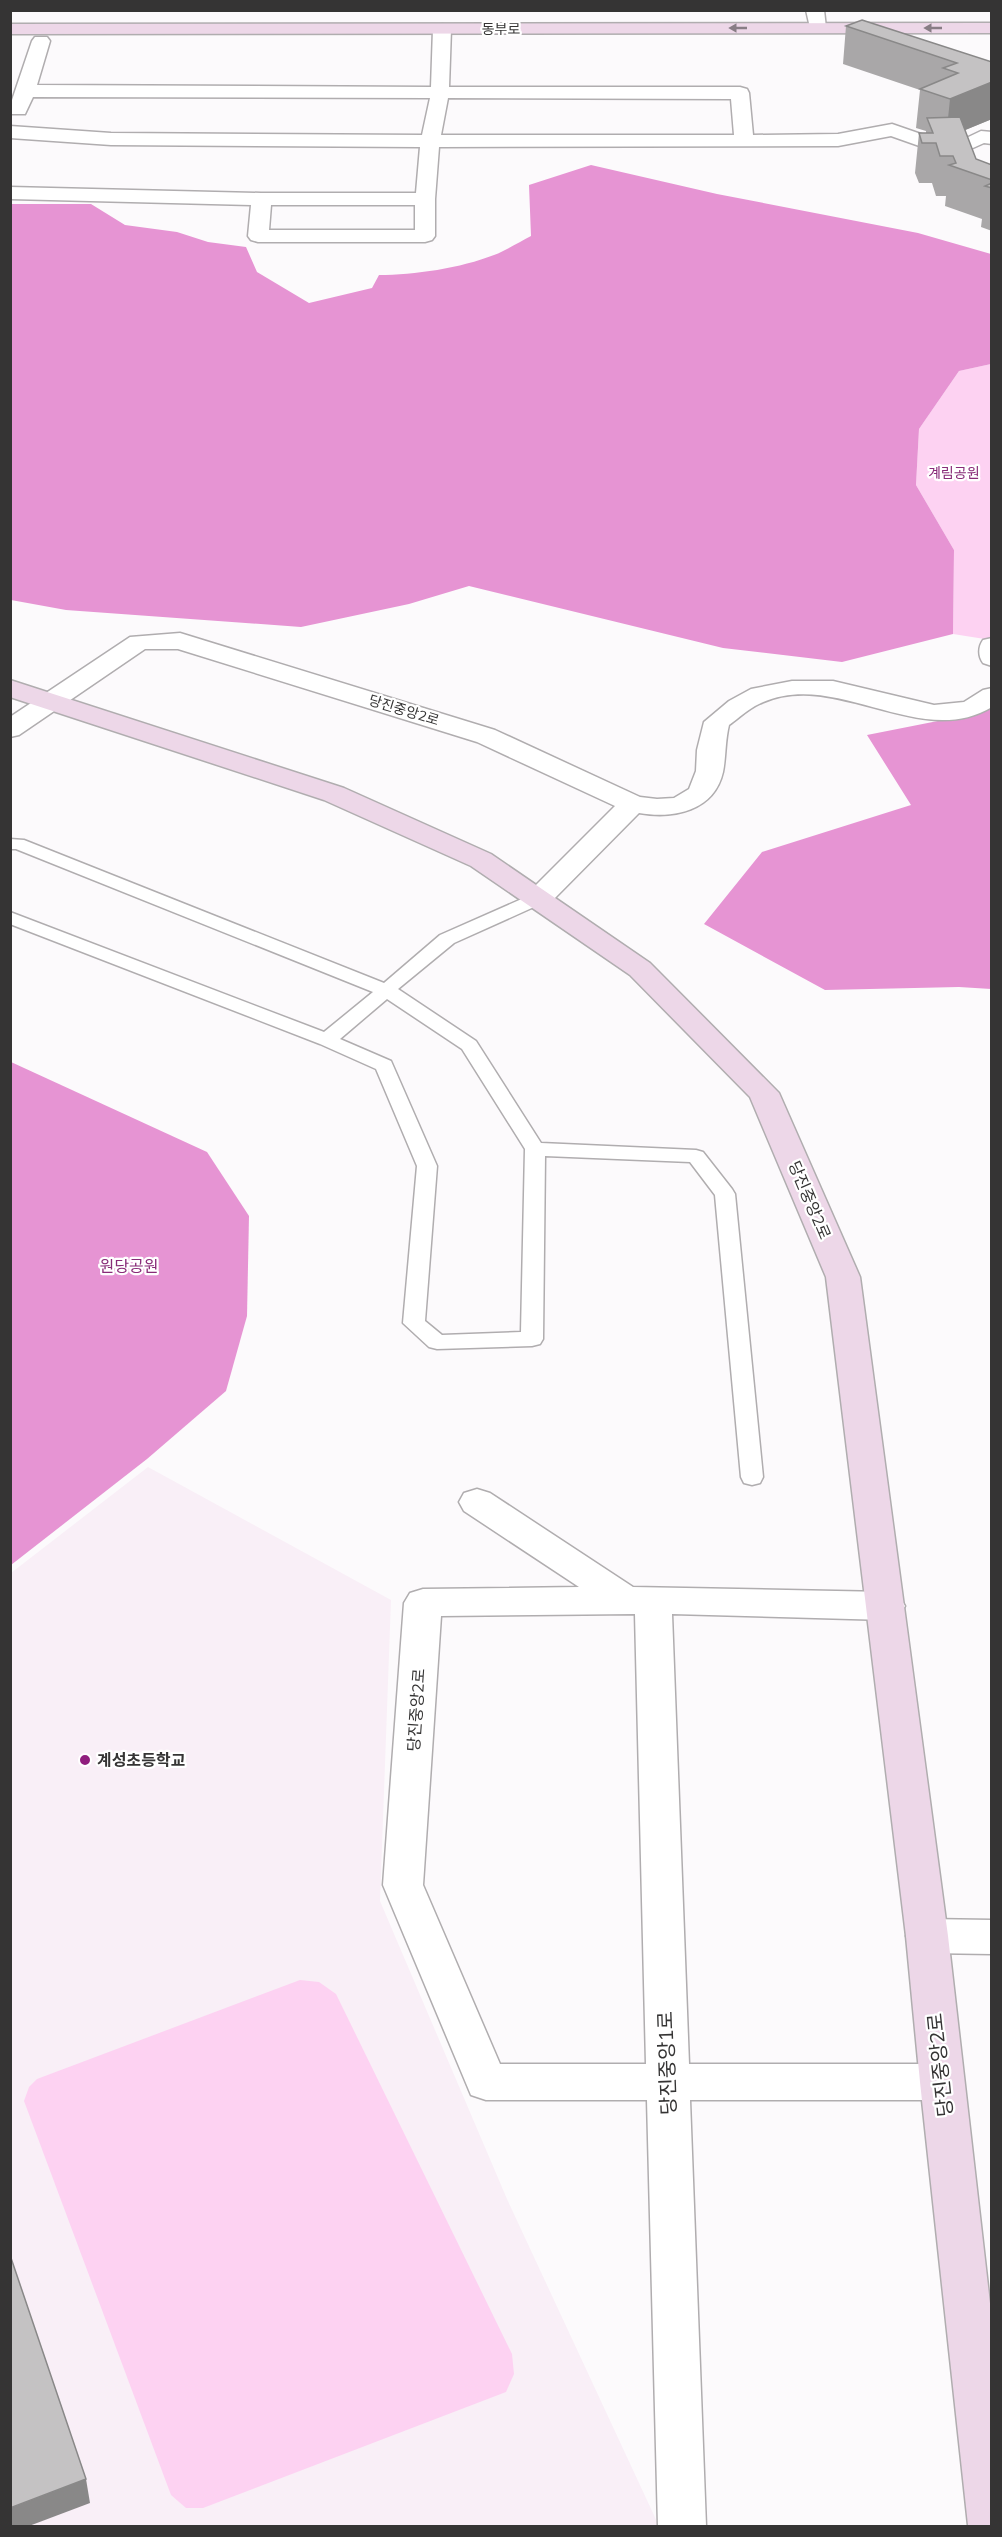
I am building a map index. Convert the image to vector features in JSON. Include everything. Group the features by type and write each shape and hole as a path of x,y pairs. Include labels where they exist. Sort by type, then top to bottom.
{"street":[{"name":"동부로","path":"10,29 442,35 816,19 992,28"},
{"path":"261,199 258,236 425,236 425,199 430,141 440,93 442,35"},
{"path":"10,41 442,35 992,42"},
{"path":"10,125 26,91 41,41"},
{"path":"26,91 740,93 744,141"},
{"path":"10,132 111,139 744,141 838,140 892,130 942,148 964,146 981,138 992,138"},
{"path":"10,194 261,199 425,199"},
{"name":"당진중앙2로","path":"52,702 139,642 180,641 486,735 633,804"},
{"path":"992,645 992,658"},
{"name":"당진중앙2로","path":"10,688 334,794 481,860 540,898 640,969 764,1093 843,1277 927,1936 941,2082 992,2525"},
{"path":"540,898 633,804 652,808 689,803 704,789 710,771 709,755 717,722 751,698 772,692 834,689 894,706 946,714 976,707 992,696"},
{"path":"10,729 52,702"},
{"path":"477,1502 640,1600"},
{"name":"당진중앙2로","path":"667,2081 486,2082 404,1885 423,1602 640,1600 886,1606"},
{"name":"당진중앙1로","path":"640,1600 667,2081 682,2526"},
{"path":"927,1936 992,1937"},
{"path":"667,2081 941,2082"}],"lane":[{"path":"10,844 18,844 388,991 469,1045 535,1149 532,1340 437,1342 414,1323 427,1166 384,1065 327,1040 10,916"},
{"path":"327,1040 447,939 540,898"},
{"path":"535,1149 696,1156 725,1194 752,1477"}],"shaded area":[{"path":"148,1467 391,1600 380,1901 507,2199 659,2526 11,2526 11,1573"}],"green space":[{"path":"591,165 717,194 918,233 991,254 991,364 959,371 919,429 916,485 954,550 953,634 842,662 723,648 469,586 409,604 301,627 66,610 11,600 11,204 91,204 125,225 177,232 208,242 246,247 257,272 309,303 372,288 379,275 407,274 452,267 481,260 504,251 531,236 529,185"},
{"name":"계림공원","path":"991,364 991,640 953,634 954,550 916,485 919,429 959,371"},
{"path":"991,705 991,989 959,987 825,990 704,924 762,852 911,805 867,735 958,717"},
{"name":"원당공원","path":"11,1062 207,1152 249,1216 247,1316 226,1391 147,1459 11,1565"},
{"path":"300,1980 319,1982 336,1994 512,2354 514,2374 506,2392 203,2508 186,2508 171,2495 24,2101 29,2087 37,2079"}],"building":[{"path":"862,20 992,62 992,82 950,99 920,89 958,73 943,68 957,63 846,26"},
{"path":"960,117 976,159 992,165 992,180 949,165 956,163 953,156 940,156 936,143 922,143 919,133 933,133 927,118"},
{"path":"10,2255 86,2479 10,2508"}],"place":[{"name":"계성초등학교","path":"85,1760"}]}
